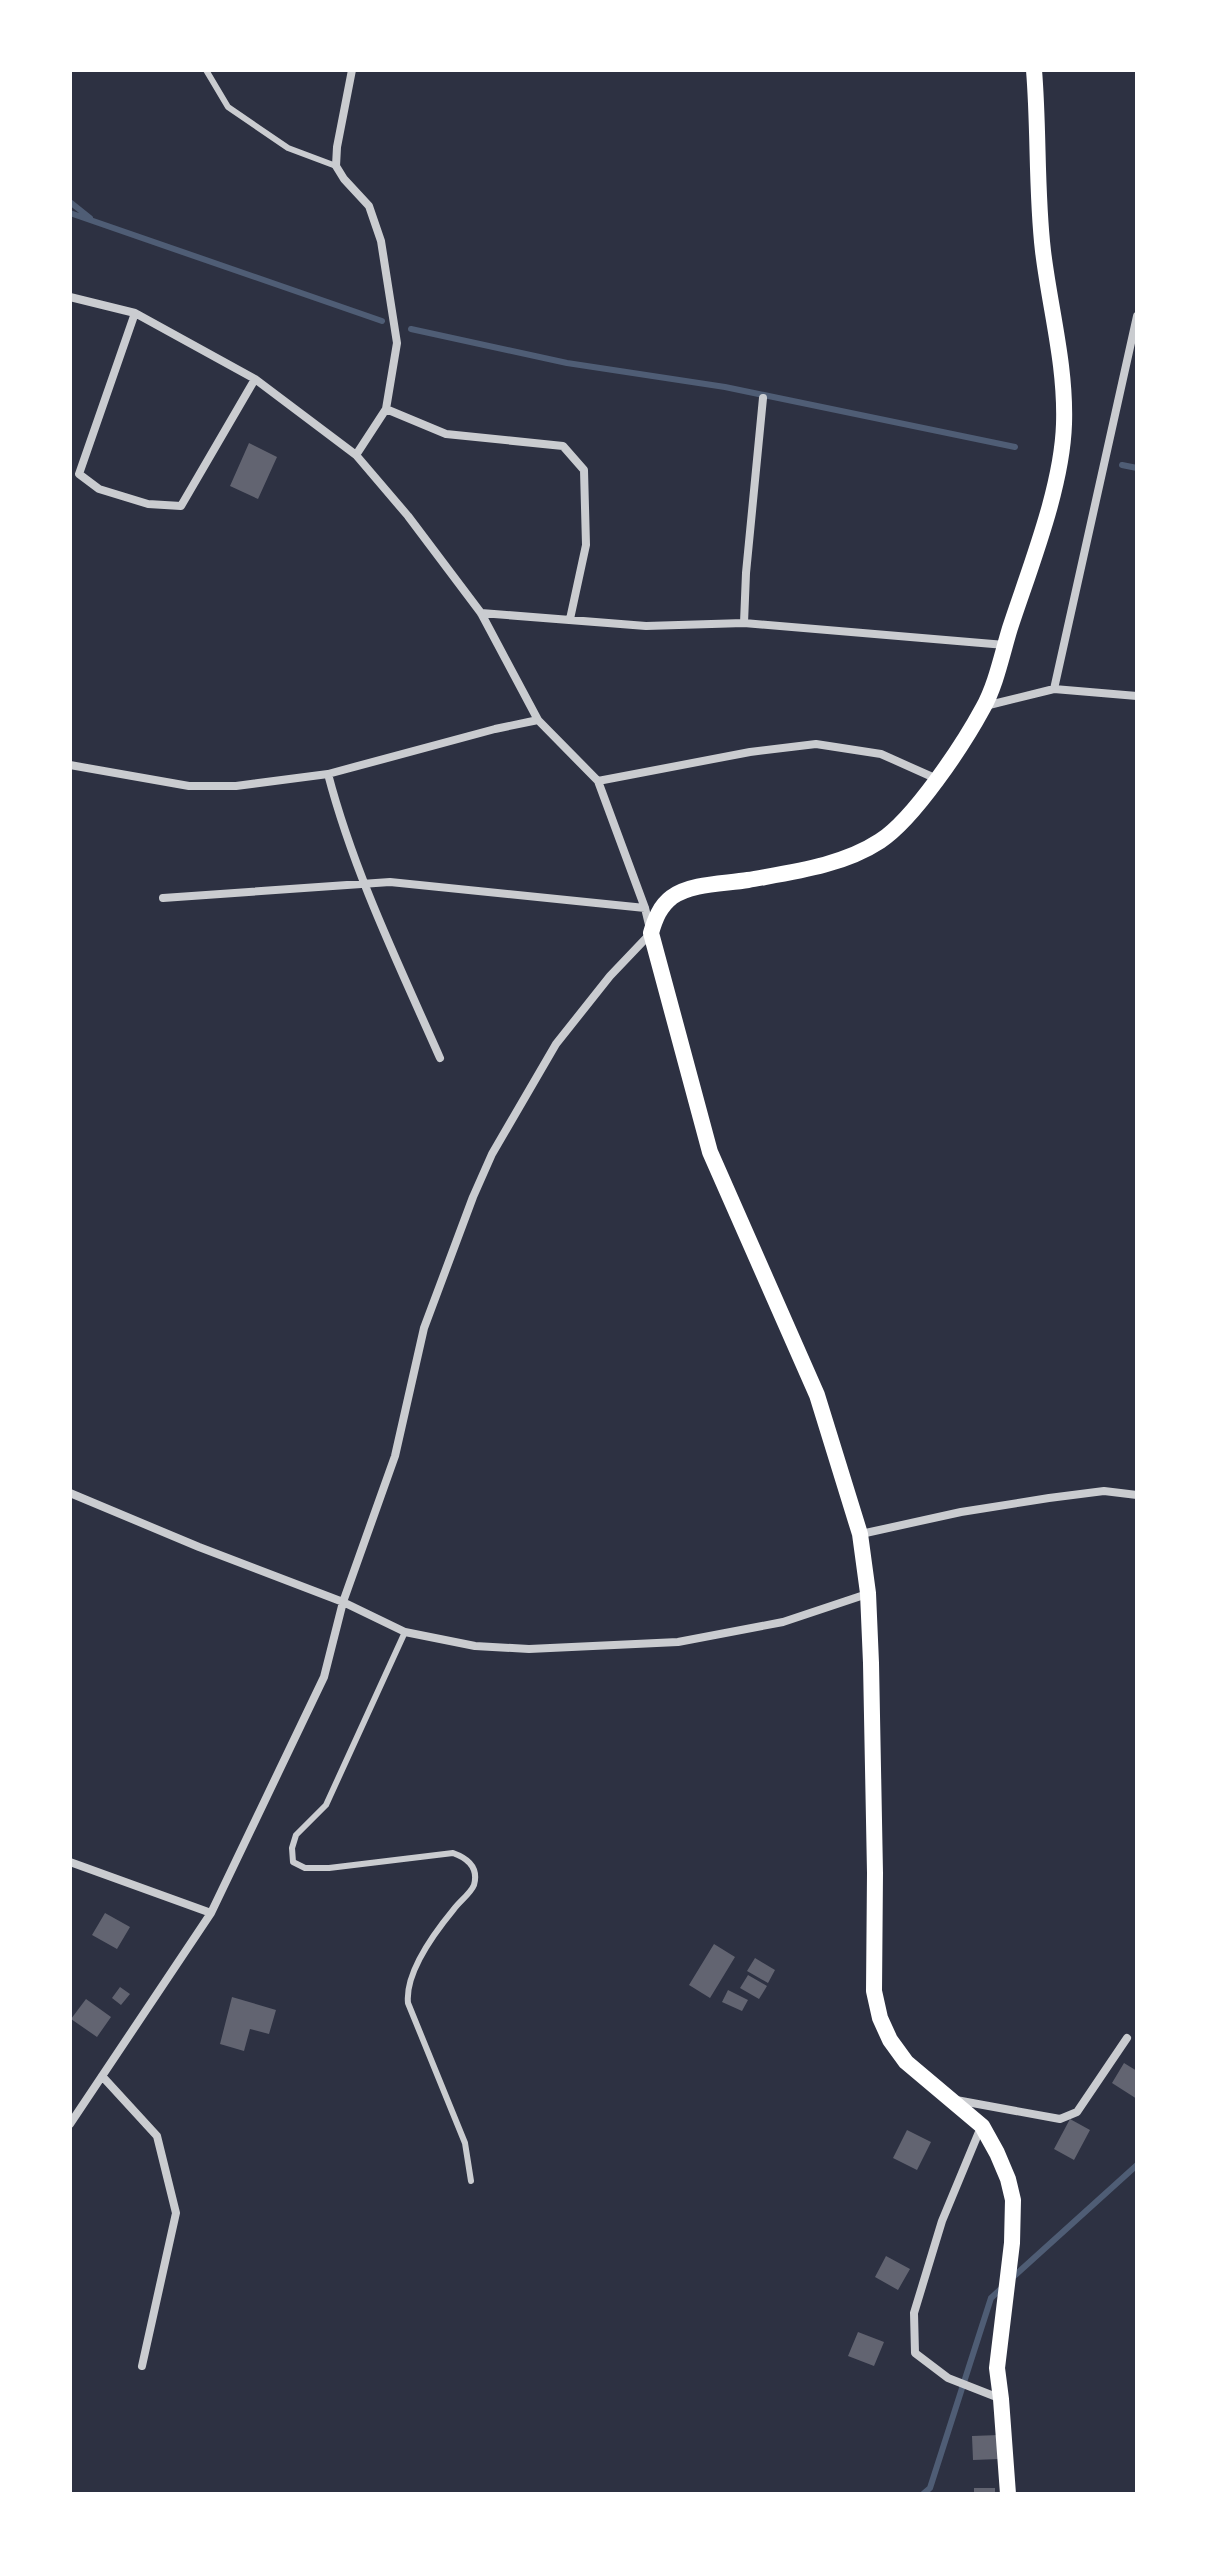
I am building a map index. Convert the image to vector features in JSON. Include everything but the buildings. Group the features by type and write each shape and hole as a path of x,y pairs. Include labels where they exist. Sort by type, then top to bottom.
{"main road":[{"path":"1008,2494 997,2368 1012,2243 1013,2200 1008,2179 982,2126 906,2062 890,2040 880,2018 874,1991 875,1873 868,1593 860,1534 817,1395 710,1152 651,933 662,906 685,890 844,859 884,839 937,779 985,706 1059,467 1064,425 1062,362 1043,252 1034,70"}],"street":[{"path":"352,70 336,166 369,206 381,241 397,343 386,409 356,455"},
{"path":"70,297 135,313 255,379 356,455 408,516 481,613 538,720 598,781 645,908 651,933 610,976 556,1044 492,1154 424,1328 395,1456 343,1602 324,1677 211,1913 70,2124"},
{"path":"135,313 79,474 99,489 148,504 181,506 255,379"},
{"path":"1054,689 1137,316"},
{"path":"744,623 763,398"},
{"path":"386,409 446,434 563,446 584,470 586,545 570,619"},
{"path":"481,613 646,626 744,623 1005,645"},
{"path":"985,706 1054,689 1137,696"},
{"path":"70,765 189,786 236,786 328,774 538,720"},
{"path":"598,781 750,752 816,744 881,754 937,779"},
{"path":"328,774 363,883 440,1058"},
{"path":"163,898 390,882 645,908"},
{"path":"860,1534 961,1512 1049,1498 1104,1491 1137,1495"},
{"path":"70,1493 343,1602 405,1632 475,1646 529,1649 678,1642 783,1622 868,1593"},
{"path":"70,1862 211,1913"},
{"path":"951,2099 1060,2119 1077,2112 1127,2038"},
{"path":"102,2076 157,2136 176,2213 142,2366"},
{"path":"982,2126 942,2221 914,2313 915,2353 948,2378 1001,2399"}],"lane":[{"path":"206,70 228,107 288,148 336,166"},
{"path":"405,1632 326,1805 296,1835 292,1848 293,1862 305,1868 329,1868 453,1853 467,1858 475,1871 473,1886 425,1950 407,1991 408,2003 465,2143 471,2181"}],"waterway":[{"path":"70,202 90,218"},
{"path":"70,213 382,321"},
{"path":"411,329 567,363 725,387 1015,447"},
{"path":"1122,465 1137,468"},
{"path":"1012,2278 1137,2165"},
{"path":"923,2494 930,2488 991,2298 1004,2286"}]}
